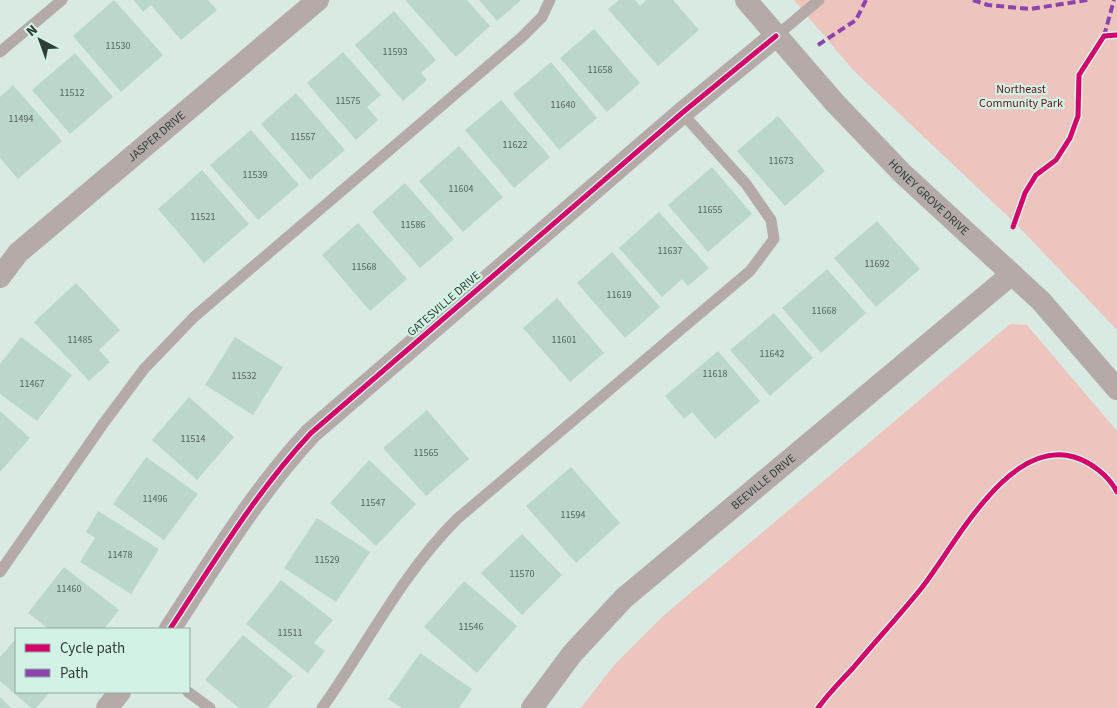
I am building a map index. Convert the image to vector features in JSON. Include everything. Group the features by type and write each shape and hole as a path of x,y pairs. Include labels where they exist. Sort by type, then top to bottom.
{"street":[{"name":"JASPER DRIVE","path":"0,277 18,253 318,0"},
{"name":"HONEY GROVE DRIVE","path":"746,0 834,104 902,173 1041,301 1117,389"},
{"name":"GATESVILLE DRIVE","path":"171,628 255,501 288,458 311,433 682,113 776,36"},
{"name":"BEEVILLE DRIVE","path":"532,708 572,654 624,598 1012,274"},
{"path":"107,708 119,693"}],"lane":[{"path":"0,52 62,0"},
{"path":"0,572 103,424 144,369 194,317 522,37 542,17 550,0"},
{"path":"776,36 818,0"},
{"path":"322,708 398,590 440,536 457,519 750,271 774,239 771,220 746,184 682,113"},
{"path":"189,693 210,708"}],"green space":[{"name":"Northeast Community Park","path":"794,0 1117,0 1117,330 1019,227 853,70"},
{"path":"1010,324 1027,325 1117,431 1117,708 581,708 615,664 663,616"}],"building":[{"path":"114,0 163,55 121,92 73,36"},
{"path":"134,0 208,0 217,10 181,40 151,5 143,12"},
{"path":"407,0 467,0 490,26 456,57"},
{"path":"479,0 521,0 497,21"},
{"path":"619,0 635,0 640,6 646,0 673,0 699,30 658,66 608,9"},
{"path":"394,11 436,60 421,73 427,80 403,101 355,45"},
{"path":"594,29 640,83 607,112 560,58"},
{"path":"343,52 381,95 367,107 378,120 356,140 307,83"},
{"path":"75,53 113,97 70,134 32,90"},
{"path":"551,62 597,118 559,150 513,94"},
{"path":"13,85 62,141 18,179 0,158 0,97"},
{"path":"296,93 345,150 310,180 261,124"},
{"path":"501,100 550,157 514,188 465,130"},
{"path":"778,116 825,171 785,206 737,151"},
{"path":"251,130 299,185 258,220 210,165"},
{"path":"459,146 503,197 463,232 419,181"},
{"path":"712,167 752,214 708,252 668,205"},
{"path":"202,170 249,224 204,263 158,209"},
{"path":"405,183 454,239 420,268 372,212"},
{"path":"659,212 709,268 688,286 682,279 662,297 619,248"},
{"path":"877,221 920,269 876,307 834,258"},
{"path":"358,223 407,279 370,311 322,255"},
{"path":"612,252 660,307 625,338 577,283"},
{"path":"827,269 866,313 821,353 782,308"},
{"path":"76,283 120,330 99,350 110,362 89,381 34,322"},
{"path":"557,298 604,353 570,382 523,328"},
{"path":"774,313 813,358 770,396 730,350"},
{"path":"21,337 72,375 37,421 0,394 0,364"},
{"path":"235,337 283,367 253,415 205,385"},
{"path":"718,351 760,401 715,439 692,412 684,419 665,396"},
{"path":"189,397 234,437 197,480 152,440"},
{"path":"427,410 469,459 426,496 383,448"},
{"path":"0,411 30,438 0,472"},
{"path":"146,457 198,494 164,540 113,504"},
{"path":"369,460 416,504 376,546 330,503"},
{"path":"571,467 620,523 576,563 526,506"},
{"path":"98,511 159,549 131,594 80,562 95,538 86,532"},
{"path":"317,518 370,552 336,602 284,568"},
{"path":"522,534 562,575 522,615 481,573"},
{"path":"64,567 119,610 105,628 48,628 28,613"},
{"path":"281,580 333,620 314,643 325,651 308,673 246,624"},
{"path":"464,581 517,626 477,673 424,627"},
{"path":"243,635 293,676 267,708 239,708 205,680"},
{"path":"15,640 15,693 49,693 36,708 31,708 0,681 0,657"},
{"path":"420,653 472,689 459,708 402,708 388,699"},
{"path":"0,697 11,708 0,708"}],"marked path":[{"path":"818,45 856,20 866,0"},
{"path":"973,0 988,5 1030,9 1088,0"},
{"path":"1104,36 1114,0"}],"cycle path":[{"path":"1013,227 1025,193 1036,175 1056,160 1070,138 1078,116 1079,75 1104,36 1117,35"},
{"path":"171,628 254,503 311,433 682,113 776,36"},
{"path":"818,708 920,590 966,524 985,501 1005,480 1026,464 1050,456 1074,457 1087,462 1099,470 1117,492"}]}
